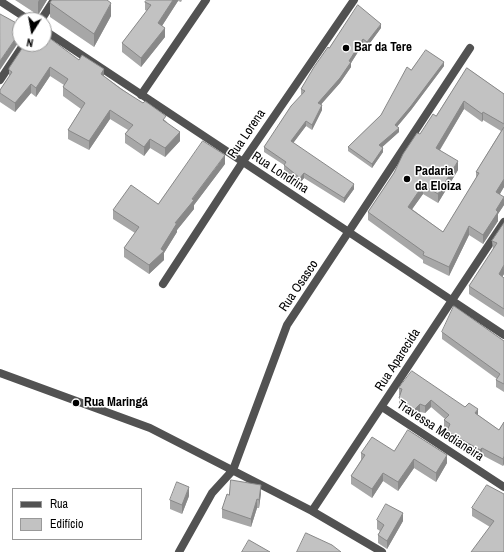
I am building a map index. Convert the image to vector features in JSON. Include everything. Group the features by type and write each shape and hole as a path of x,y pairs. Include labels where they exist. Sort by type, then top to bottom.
{"street":[{"path":"46,12 54,0"},
{"path":"141,95 206,0"},
{"name":"Rua Lorena","path":"163,284 242,163 354,0"},
{"path":"0,1 17,12"},
{"name":"Rua Londrina","path":"52,35 242,163 504,335"},
{"name":"Rua Osasco","path":"179,552 212,493 233,470 287,325 470,48"},
{"path":"0,80 19,52"},
{"name":"Rua Aparecida","path":"312,511 382,408 451,300 504,222"},
{"path":"0,373 150,428 312,511 382,552"},
{"name":"Travessa Medianeira","path":"382,408 504,487"}],"building":[{"path":"52,0 107,0 111,3 94,34 50,3"},
{"path":"147,0 173,0 158,23 165,28 141,58 122,43 151,5 145,2"},
{"path":"358,5 381,24 367,42 363,39 349,61 351,62 340,78 318,103 322,105 312,125 306,121 291,141 354,184 344,198 304,173 300,178 284,165 286,162 264,147 291,106 305,91 301,89 314,67 328,47 329,48"},
{"path":"0,14 12,21 12,44 0,61"},
{"path":"52,40 79,60 82,55 104,69 101,74 121,89 143,103 145,101 166,116 163,120 180,132 165,148 150,139 144,147 125,134 133,125 110,110 89,141 68,130 85,103 63,87 68,79 50,67 36,88 31,84 15,103 0,93 0,90 12,72 9,68 20,52 52,52"},
{"path":"426,50 444,62 395,125 399,128 379,145 383,148 372,164 348,147 381,115 407,67 411,70"},
{"path":"467,68 504,94 504,124 483,112 482,114 464,101 436,148 458,161 438,194 423,185 408,207 443,232 479,173 476,172 504,127 504,179 496,192 504,197 496,210 498,212 483,235 469,226 449,267 423,255 424,252 368,212 394,173 403,154 417,133 420,134 433,114 436,116"},
{"path":"203,141 225,155 192,199 194,200 175,223 177,223 161,249 164,251 149,265 124,248 139,227 113,210 131,185 158,204"},
{"path":"504,223 504,265 499,274 504,278 504,309 469,286 497,243 492,241"},
{"path":"454,306 504,341 504,384 496,380 500,374 442,332"},
{"path":"412,371 465,407 469,403 478,409 475,413 499,430 504,422 503,459 482,448 480,450 447,431 450,424 444,420 449,415 431,400 425,406 420,404 414,410 399,398 402,389 399,388"},
{"path":"408,430 447,455 436,473 414,459 398,482 383,473 372,489 351,476 365,455 361,453 372,437 394,451"},
{"path":"231,480 261,485 259,500 257,499 251,519 222,509 227,494 229,495"},
{"path":"177,482 189,487 182,505 170,500"},
{"path":"487,485 504,494 504,552 471,552 494,521 472,508"},
{"path":"386,504 403,513 387,541 378,535 384,525 377,520"},
{"path":"306,533 332,545 341,552 297,552"},
{"path":"249,540 270,552 242,552"}],"place":[{"name":"Bar da Tere","path":"346,48"},
{"name":"Padaria da Eloiza","path":"407,179"},
{"name":"Rua Maringá","path":"76,403"}]}
